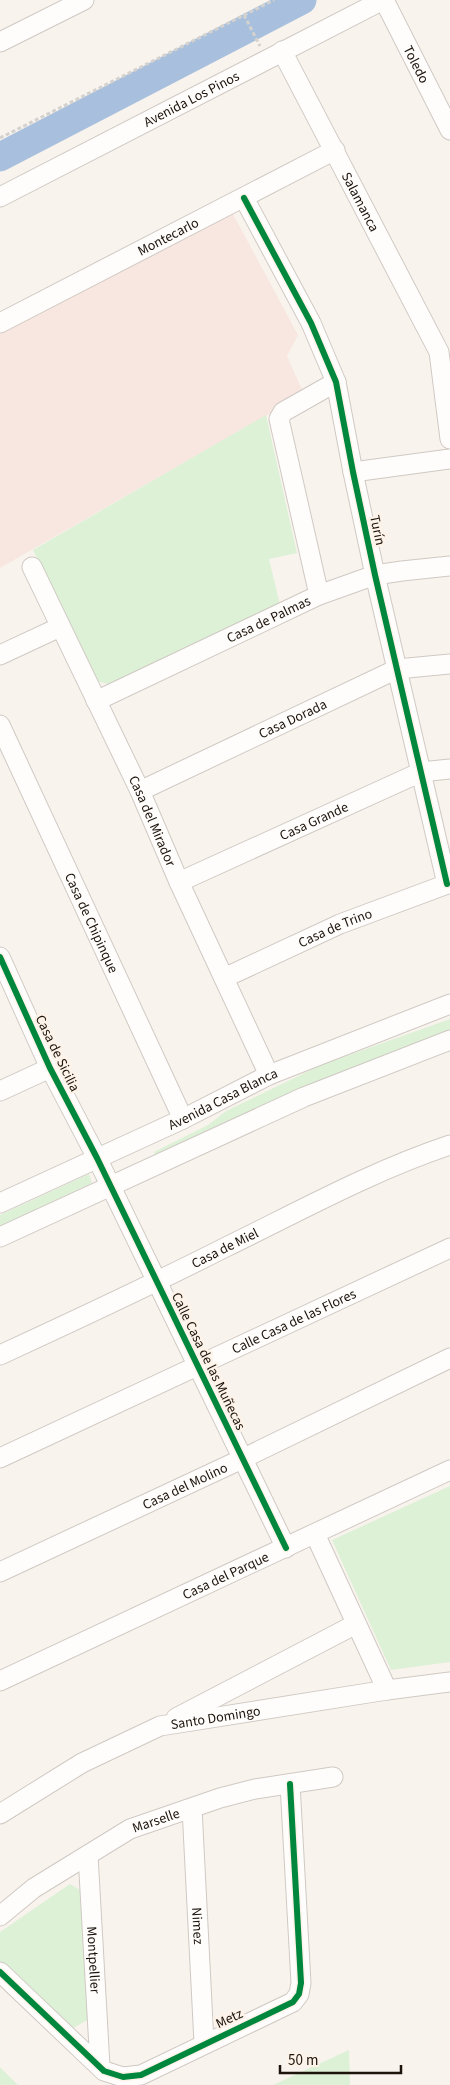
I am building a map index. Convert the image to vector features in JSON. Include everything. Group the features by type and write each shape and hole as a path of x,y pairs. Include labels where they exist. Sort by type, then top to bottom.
{"street":[{"path":"0,42 84,0"},
{"name":"Avenida Los Pinos","path":"0,196 383,0"},
{"name":"Toledo","path":"383,0 443,101 450,130"},
{"name":"Salamanca","path":"275,55 334,150 444,352 450,439"},
{"name":"Montecarlo","path":"0,324 334,150"},
{"name":"Turín","path":"244,198 311,322 336,382 375,575 448,884"},
{"path":"318,595 279,419 283,412 336,382"},
{"path":"353,472 450,460"},
{"name":"Casa de Palmas","path":"96,702 318,595 375,575 450,566"},
{"name":"Casa del Mirador","path":"32,568 140,790 179,882 270,1075"},
{"path":"0,655 60,627"},
{"name":"Casa Dorada","path":"140,790 397,669 450,664"},
{"name":"Casa de Chipinque","path":"0,725 183,1119"},
{"name":"Casa Grande","path":"179,882 421,772 450,770"},
{"name":"Casa de Trino","path":"224,978 340,924 448,884"},
{"name":"Casa de Sicilia","path":"0,957 50,1068 110,1185"},
{"name":"Avenida Casa Blanca","path":"0,1203 183,1119 270,1075 450,1004"},
{"path":"0,1237 304,1097 450,1040"},
{"path":"0,1090 50,1068"},
{"name":"Casa de Miel","path":"0,1355 157,1282 356,1183 422,1154 450,1145"},
{"name":"Calle Casa de las Muñecas","path":"110,1185 286,1548"},
{"name":"Calle Casa de las Flores","path":"0,1458 450,1248"},
{"name":"Casa del Molino","path":"0,1572 242,1459 450,1358"},
{"name":"Casa del Parque","path":"0,1681 450,1470"},
{"path":"314,1534 388,1690"},
{"path":"160,1726 356,1624"},
{"name":"Santo Domingo","path":"0,1814 82,1763 160,1726 450,1682"},
{"name":"Marselle","path":"0,1916 34,1888 130,1829 255,1789 333,1777"},
{"name":"Metz","path":"0,1972 108,2073 131,2077 293,2002 299,1994 301,1983 290,1784"},
{"name":"Nimez","path":"192,1808 204,2043"},
{"name":"Montpellier","path":"88,1854 100,2066"}],"path":[{"path":"0,138 274,0"},
{"path":"244,15 275,55"}],"shaded area":[{"path":"233,214 298,335 287,356 304,394 0,568 0,334"}],"green space":[{"path":"266,415 297,553 269,559 280,605 112,685 96,681 33,550"},
{"path":"450,1019 450,1035 156,1158 154,1152 208,1125 226,1111 321,1065"},
{"path":"89,1174 92,1183 17,1218 0,1228 0,1215"},
{"path":"450,1486 450,1662 391,1670 332,1540"},
{"path":"70,1884 82,1891 89,2019 70,2030 0,1966 0,1932"},
{"path":"349,2050 350,2085 273,2085"},
{"path":"0,2067 18,2085 0,2085"}],"waterway":[{"path":"0,157 302,0"}],"cycle path":[{"path":"244,198 311,323 336,382 375,575 447,884"},
{"path":"0,957 50,1068 97,1158 286,1548"},
{"path":"0,1972 104,2071 123,2077 141,2075 293,2002 299,1994 301,1983 290,1784"}]}
